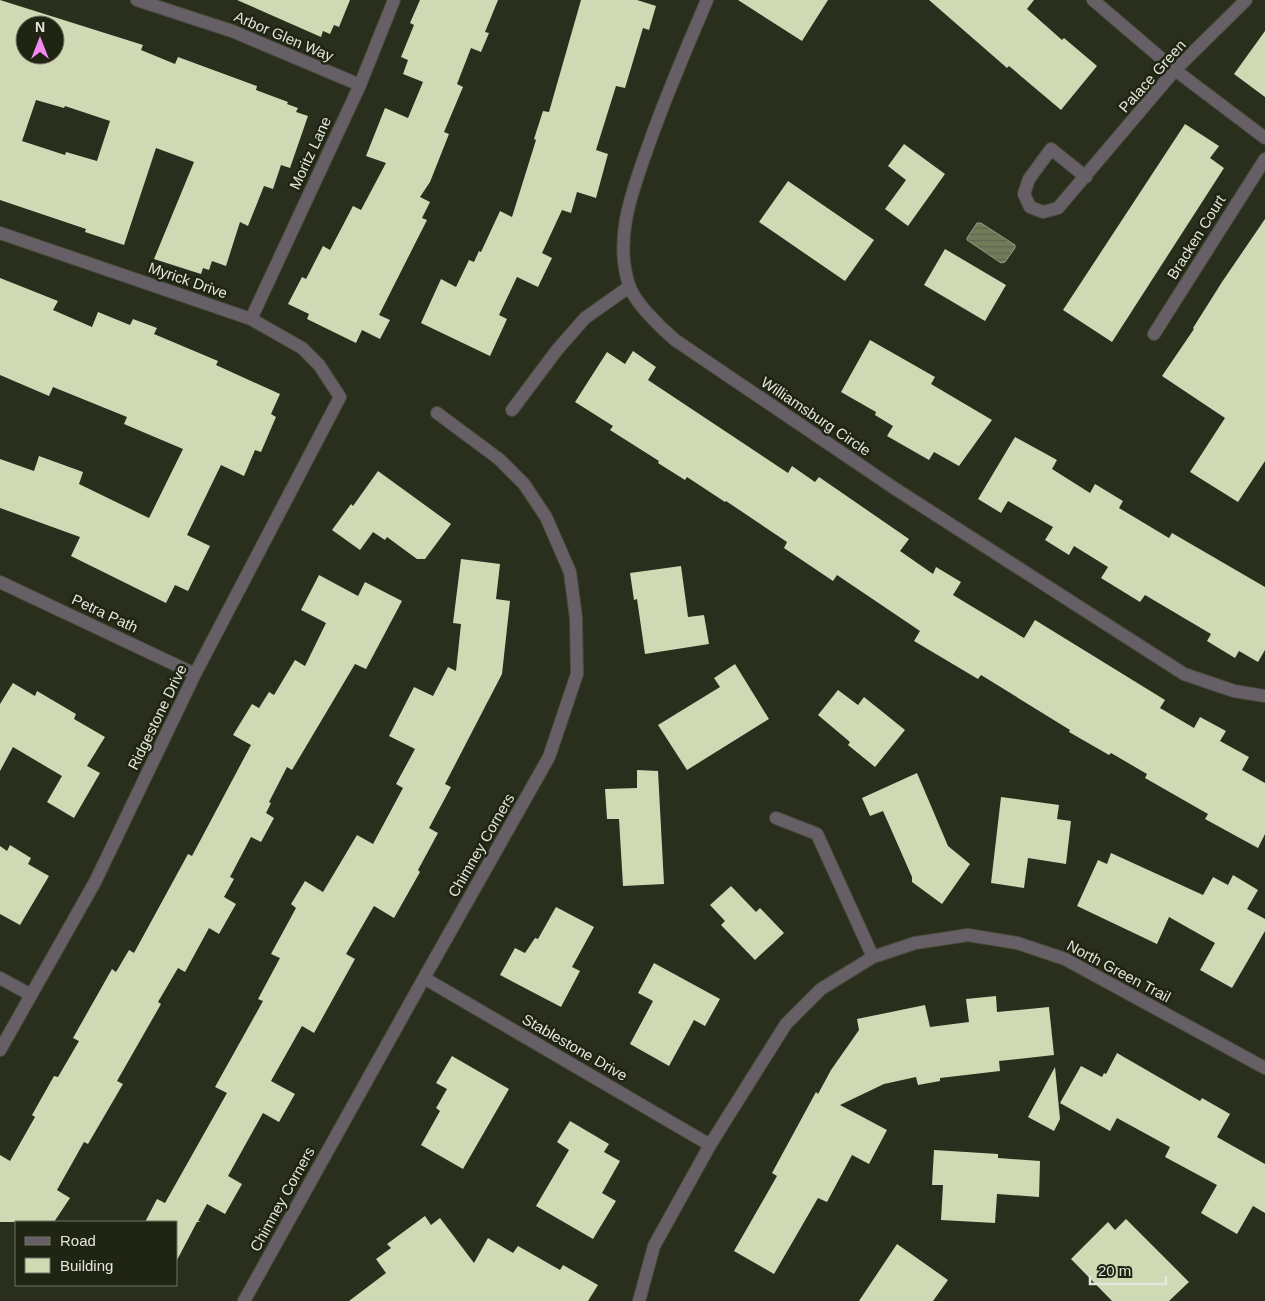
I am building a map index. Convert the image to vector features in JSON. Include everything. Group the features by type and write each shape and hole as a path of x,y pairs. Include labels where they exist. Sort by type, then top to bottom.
{"street":[{"name":"Arbor Glen Way","path":"138,0 232,31 360,85"},
{"name":"Moritz Lane","path":"250,319 360,85 394,0"},
{"name":"Williamsburg Circle","path":"707,0 664,104 629,201 624,229 623,256 629,287 651,317 674,340 905,495 1184,674 1234,691 1265,696"},
{"path":"1093,0 1176,70 1265,138"},
{"name":"Palace Green","path":"1086,177 1051,150 1029,179 1024,194 1030,207 1043,212 1058,208 1086,177 1176,70 1246,0"},
{"name":"Bracken Court","path":"1154,334 1265,159"},
{"name":"Myrick Drive","path":"0,233 250,319 302,348 320,365 340,397"},
{"path":"512,410 557,350 585,318 629,287"},
{"name":"Ridgestone Drive","path":"0,1050 95,882 195,674 340,397"},
{"name":"Chimney Corners","path":"244,1301 549,758 577,674 576,618 570,572 546,517 524,484 499,459 437,413"},
{"name":"Petra Path","path":"0,582 195,674"},
{"path":"776,818 817,834 873,956"},
{"name":"North Green Trail","path":"639,1301 654,1246 710,1145 786,1024 821,989 873,956 915,944 968,935 1018,944 1065,960 1265,1068"},
{"path":"0,978 31,995"},
{"name":"Stablestone Drive","path":"424,978 710,1145"}],"shaded area":[{"path":"977,223 981,223 1015,245 1015,248 1005,262 1001,263 967,240"}],"building":[{"path":"0,0 48,15 15,15 15,65 65,65 65,20 143,45 141,50 175,64 178,57 257,86 256,90 288,102 287,104 298,108 296,112 308,116 290,168 281,165 273,189 264,186 248,226 240,222 226,266 212,261 209,270 203,268 201,274 154,259 194,162 156,148 124,245 85,232 86,229 0,200","holes":["36,100 64,108 65,106 110,121 97,161 66,152 65,155 22,141"]},
{"path":"237,0 350,0 339,27 334,25 330,34 323,31 321,37"},
{"path":"420,0 498,0 485,32 489,33 481,52 471,48 457,84 463,87 444,132 449,134 430,182 420,197 430,202 422,218 427,220 379,315 390,320 380,339 362,330 356,343 307,319 309,314 288,304 302,277 306,279 323,246 330,250 353,206 361,210 386,163 366,156 385,108 408,118 423,82 403,74 408,60 401,57 414,25 410,23"},
{"path":"581,0 637,0 656,6 649,30 643,28 625,88 616,86 596,150 608,154 596,198 577,192 571,213 562,210 542,253 552,258 538,287 517,277 499,315 507,319 490,356 421,323 441,279 456,287 469,260 474,262 479,251 481,252 500,211 512,217 543,111 549,112"},
{"path":"738,0 828,0 802,41"},
{"path":"929,0 1034,0 1027,9 1062,40 1064,38 1097,66 1061,110 1009,66 1007,68"},
{"path":"1265,31 1265,97 1234,74"},
{"path":"1185,124 1219,146 1210,158 1224,168 1112,342 1063,310"},
{"path":"904,144 945,174 908,226 885,209 906,180 888,166"},
{"path":"788,181 874,240 845,281 759,222"},
{"path":"1265,219 1265,461 1238,502 1190,472 1225,418 1162,376"},
{"path":"945,249 1006,285 985,321 924,285"},
{"path":"0,278 58,301 53,310 92,327 98,312 130,325 133,319 157,328 154,334 218,361 216,365 280,394 271,414 276,417 261,452 255,450 244,476 221,465 187,535 210,546 188,591 175,585 166,603 71,556 80,537 0,508 0,459 34,471 39,456 83,472 79,484 149,518 183,449 124,424 127,417 53,387 49,396 0,375"},
{"path":"870,340 935,377 931,384 992,420 959,466 934,452 929,460 887,436 893,426 875,415 876,412 841,392"},
{"path":"633,351 656,367 648,380 788,473 792,466 815,482 819,477 909,539 900,551 933,574 936,567 961,582 953,595 1024,638 1035,620 1165,700 1160,708 1194,728 1200,717 1226,731 1220,741 1249,757 1242,770 1265,783 1265,834 1258,848 1205,819 1208,814 1145,778 1147,774 1069,732 1070,730 981,675 978,679 914,641 920,631 837,575 833,581 784,548 787,542 687,477 685,480 658,463 659,461 610,430 613,426 575,402 607,352 625,364"},
{"path":"1015,437 1057,460 1052,469 1090,493 1095,484 1123,501 1119,508 1169,538 1172,533 1265,587 1265,650 1258,662 1239,651 1235,658 1207,641 1211,634 1145,595 1140,602 1101,578 1108,567 1074,546 1069,555 1045,540 1053,527 1008,501 1001,513 978,499"},
{"path":"378,471 451,524 425,559 417,559 387,537 385,540 373,532 360,550 332,530 351,504 353,506"},
{"path":"461,559 500,564 496,599 510,601 502,674 445,784 451,787 429,828 438,833 418,870 420,872 394,918 374,906 346,954 355,959 314,1033 302,1026 271,1081 295,1094 279,1122 263,1113 228,1176 242,1184 225,1214 207,1204 198,1221 201,1222 197,1222 178,1258 178,1221 146,1221 157,1199 165,1203 227,1093 215,1087 263,1001 258,999 280,958 271,954 296,908 291,904 305,881 323,892 357,835 373,844 403,788 396,784 415,749 389,736 414,687 433,696 448,667 456,671 461,624 453,623"},
{"path":"681,566 688,617 704,615 709,644 645,654 637,599 634,600 630,573"},
{"path":"319,575 358,596 365,582 402,601 366,669 355,664 292,770 287,767 269,802 271,803 266,813 274,818 261,842 251,837 230,877 234,879 224,897 236,904 219,934 209,928 185,972 178,968 158,1002 161,1004 117,1081 123,1084 88,1144 84,1142 57,1190 70,1198 55,1221 0,1222 0,1155 10,1161 35,1117 32,1115 54,1076 58,1077 79,1041 73,1038 112,969 116,972 129,950 134,953 188,854 192,856 251,745 233,735 252,704 259,708 269,692 274,695 295,660 305,666 326,623 301,610"},
{"path":"735,664 769,719 687,770 658,725 720,687 714,678"},
{"path":"13,683 35,696 37,691 76,714 74,719 105,737 87,766 100,773 74,818 47,802 62,776 13,747 0,771 0,704"},
{"path":"838,690 858,705 864,697 905,730 875,767 848,745 850,742 818,715"},
{"path":"637,770 658,771 664,884 623,886 619,819 607,819 605,789 637,788"},
{"path":"917,773 948,846 970,864 942,904 912,882 912,877 883,811 870,816 862,798"},
{"path":"1001,797 1059,805 1057,819 1071,821 1066,864 1028,858 1024,888 991,883"},
{"path":"10,845 31,858 28,864 49,876 20,925 0,914 0,846 7,851"},
{"path":"1111,853 1203,895 1213,877 1228,885 1233,875 1258,890 1247,909 1265,919 1265,931 1232,988 1200,970 1215,943 1169,917 1157,944 1077,906 1098,860 1107,864"},
{"path":"731,886 756,912 760,908 784,933 755,960 721,925 725,921 710,905"},
{"path":"556,907 594,927 572,967 580,971 561,1007 500,975 515,948 525,953 535,938 538,939"},
{"path":"654,963 720,999 705,1026 694,1020 669,1066 630,1044 653,1001 638,993"},
{"path":"996,996 997,1012 1049,1007 1054,1055 999,1061 1000,1071 940,1078 940,1081 918,1085 916,1077 884,1084 840,1105 887,1130 869,1164 852,1155 827,1202 818,1198 774,1274 734,1251 777,1176 772,1173 816,1092 818,1094 831,1070 859,1030 857,1019 925,1005 930,1027 969,1022 966,999"},
{"path":"1117,1053 1200,1101 1202,1098 1230,1114 1217,1137 1265,1164 1265,1213 1253,1206 1237,1234 1201,1213 1217,1185 1165,1157 1170,1147 1117,1118 1110,1131 1060,1103 1081,1066 1102,1077 1104,1073 1106,1074"},
{"path":"452,1056 509,1089 463,1169 421,1145 440,1111 436,1108 447,1089 436,1083"},
{"path":"1055,1067 1060,1119 1054,1131 1028,1117"},
{"path":"570,1121 609,1144 604,1152 620,1161 602,1193 616,1201 593,1239 536,1206 569,1150 557,1142"},
{"path":"934,1150 998,1154 998,1158 1040,1161 1039,1197 997,1194 995,1223 941,1220 943,1185 932,1185"},
{"path":"425,1216 431,1225 440,1218 474,1263 488,1238 513,1253 518,1246 560,1270 563,1265 598,1285 588,1301 349,1301 386,1273 376,1259 391,1248 387,1244"},
{"path":"1126,1219 1189,1282 1169,1301 1112,1301 1071,1259 1108,1222 1115,1230"},
{"path":"897,1244 948,1280 933,1301 859,1301"}]}
